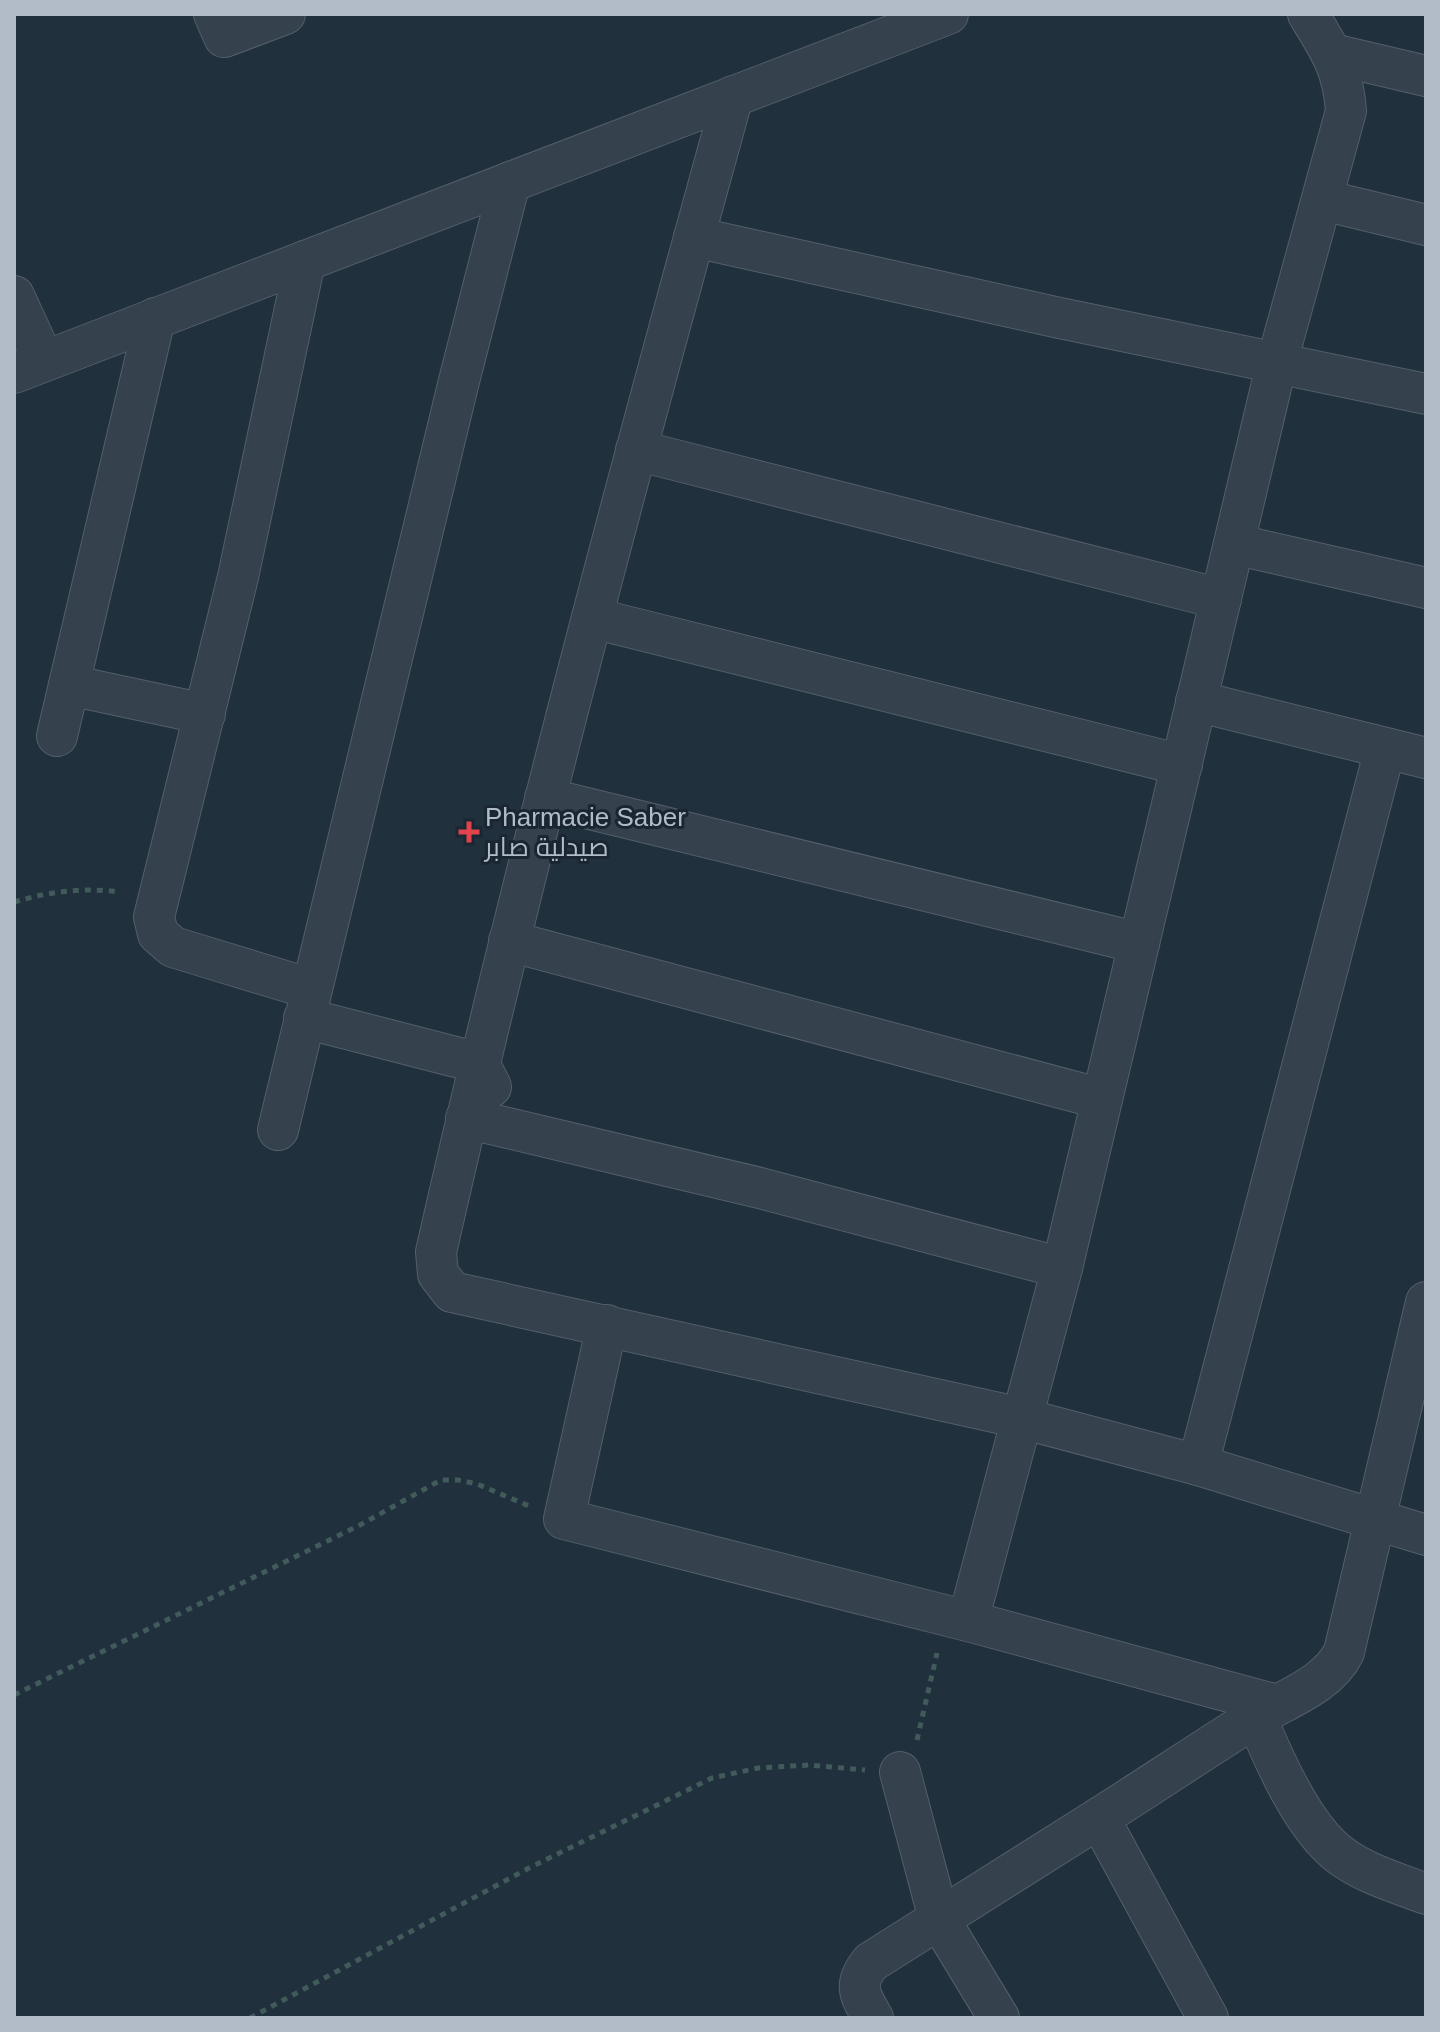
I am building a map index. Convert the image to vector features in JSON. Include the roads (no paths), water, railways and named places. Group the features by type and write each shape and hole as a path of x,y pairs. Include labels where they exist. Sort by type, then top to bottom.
{"street":[{"path":"214,14 224,37 285,14"},
{"path":"14,296 29,367 948,14"},
{"path":"957,1618 1021,1418 1062,1268 1277,362 1346,111 1344,83 1332,54 1308,14"},
{"path":"1332,54 1426,76"},
{"path":"733,96 636,450 509,941 436,1252 438,1274 452,1292 1021,1418 1198,1465 1426,1535"},
{"path":"278,1130 510,182"},
{"path":"1323,200 1426,225"},
{"path":"694,237 1055,317 1426,394"},
{"path":"305,261 238,577 154,917 158,934 173,947 308,1003 479,1063 510,1129"},
{"path":"57,736 155,318"},
{"path":"636,450 1221,599"},
{"path":"1234,544 1426,588"},
{"path":"593,618 1182,765"},
{"path":"69,685 205,714"},
{"path":"1196,701 1426,758"},
{"path":"1198,1465 1385,749"},
{"path":"545,798 1139,943"},
{"path":"509,941 1102,1099"},
{"path":"466,1118 760,1188 1062,1268"},
{"path":"873,2018 861,1997 861,1974 871,1962 1331,1671 1339,1662 1344,1652 1426,1302"},
{"path":"607,1325 564,1519 957,1618 1266,1711"},
{"path":"1266,1711 1276,1766 1323,1839 1341,1856 1426,1894"},
{"path":"900,1772 939,1919 999,2018"},
{"path":"1099,1818 1215,2014"}],"place":[{"name":"Pharmacie Saber صيدلية صابر","path":"469,832"}]}
